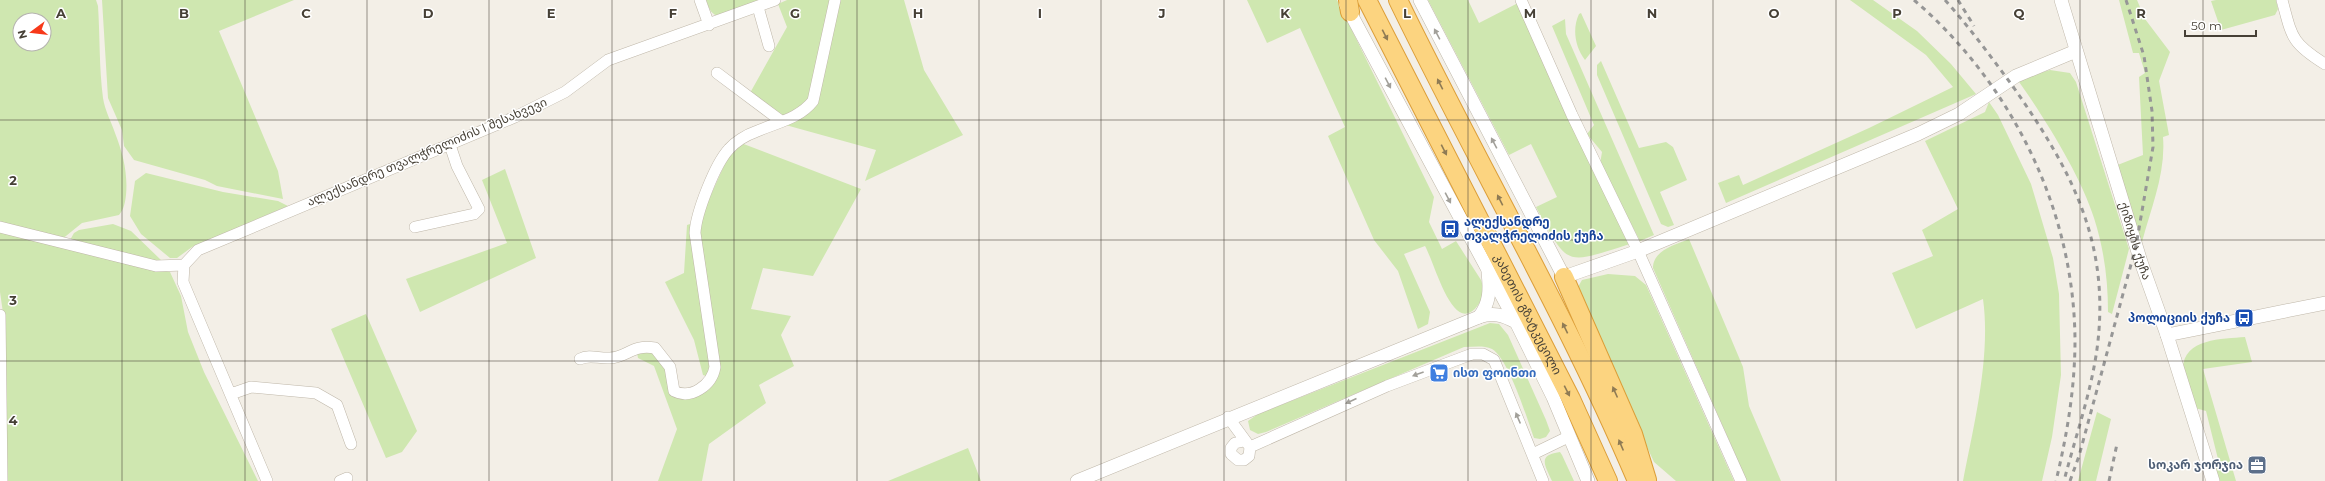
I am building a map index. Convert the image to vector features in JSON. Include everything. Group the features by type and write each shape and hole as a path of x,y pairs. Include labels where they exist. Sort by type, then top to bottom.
{"highway":[{"name":"კახეთის გზატკეცილი","path":"1367,0 1571,399 1608,481"},
{"path":"1398,0 1558,313 1615,429 1637,481"},
{"path":"1564,277 1633,434 1648,481"}],"street":[{"path":"700,0 709,25"},
{"name":"ალექსანდრე თვალჭრელიძის I შესახვევი","path":"184,265 198,250 303,204 516,117 565,92 608,60 709,25 775,0"},
{"path":"580,359 586,356 612,358 635,348 655,348 670,367 674,391 688,395 707,383 714,375 715,367 695,233 695,222 712,178 729,149 753,132 796,117 805,111 813,101 835,0"},
{"path":"1420,0 1564,277 1638,251 1918,134 1959,114 2016,76 2076,51"},
{"path":"1521,0 1572,115 1638,251 1741,481"},
{"name":"ქიზიყის ქუჩა","path":"2060,0 2141,262 2167,336 2213,481"},
{"path":"2282,0 2291,34 2295,42 2303,50 2325,64"},
{"path":"1347,4 1457,214 1487,266 1516,322 1553,397 1568,437 1588,481"},
{"path":"758,7 769,46"},
{"path":"717,73 781,121"},
{"path":"415,227 474,214 479,209 457,166 450,145"},
{"path":"0,227 156,266 184,265 183,282 267,481"},
{"path":"1479,317 1486,307 1490,295 1487,266"},
{"path":"2167,336 2325,303"},
{"path":"1077,481 1228,418 1479,317 1489,314 1503,315 1516,322"},
{"path":"0,315 2,481"},
{"path":"1232,446 1238,441 1247,444 1386,386 1472,354 1483,354 1494,360 1543,481"},
{"path":"231,394 251,387 316,393 337,405 351,444"},
{"path":"1228,418 1247,444 1249,456 1241,461 1233,457 1231,451 1232,446 1228,418"},
{"path":"1533,454 1568,437"}],"green space":[{"path":"0,0 96,0 98,6 103,98 126,171 125,203 119,215 82,223 61,240 0,222"},
{"path":"102,0 294,0 219,31 278,171 283,199 217,186 205,180 134,160 124,146 122,130 108,98"},
{"path":"706,0 762,0 721,17 715,15 711,11"},
{"path":"787,0 832,0 810,100 783,118 750,93 787,27 778,4"},
{"path":"837,0 904,0 924,70 963,135 865,181 876,150 782,124 803,116"},
{"path":"1247,0 1337,0 1434,197 1429,222 1442,249 1456,241 1481,280 1485,293 1475,309 1466,314 1457,310 1449,300 1425,246 1404,254 1430,312 1428,324 1418,329 1398,271 1374,240 1328,136 1345,127 1300,28 1267,43"},
{"path":"1428,0 1468,0 1479,23 1518,3 1630,244 1593,255 1580,257 1571,256 1563,251 1555,242 1536,207 1557,197 1531,144 1509,155"},
{"path":"1850,0 1873,0 1917,31 1951,64 1976,94 1726,203 1718,183 1739,175 1743,185 1869,128 1953,87 1926,55"},
{"path":"2119,0 2137,0 2145,19 2170,52 2159,81 2169,135 2163,137 2160,177 2142,242 2142,250 2115,166 2143,155 2139,77 2145,73 2139,53 2133,53"},
{"path":"2276,0 2278,9 2275,15 2221,30 2211,1"},
{"path":"1581,13 1596,46 1585,60 1577,44 1575,32 1577,20 1579,14"},
{"path":"1565,19 1566,34 1654,235 1640,241 1600,164 1602,152 1587,134 1594,125 1552,26"},
{"path":"1601,61 1639,148 1666,142 1673,147 1687,180 1660,192 1674,225 1668,227 1661,224 1597,75 1597,65"},
{"path":"2050,70 2070,73 2076,82 2129,249 2112,314 2108,312 2103,253 2088,201 2060,146 2017,79"},
{"path":"1989,102 1998,115 2031,184 2053,258 2059,294 2061,375 2052,437 2042,481 1963,481 1983,367 1985,321 1983,299 1916,329 1892,273 1933,256 1922,230 1958,209 1925,141 1985,112"},
{"path":"741,143 861,189 813,276 763,268 751,309 791,316 781,335 794,366 759,385 766,403 709,444 702,481 658,481 677,429 654,366 638,358 637,353 653,351 667,369 671,392 711,385 698,223 729,155"},
{"path":"505,169 536,258 420,312 406,279 507,243 482,180"},
{"path":"146,173 223,192 278,201 288,206 192,247 177,258 170,258 141,234 130,216 135,181"},
{"path":"113,224 131,231 161,260 155,261 70,240 74,233 79,230"},
{"path":"690,224 712,366 709,377 703,375 694,340 665,282 684,273 687,225"},
{"path":"0,231 170,272 181,296 188,332 204,372 258,481 7,481 5,327 0,292"},
{"path":"1689,239 1743,367 1749,406 1781,481 1747,481 1653,268 1654,262 1661,252 1671,246"},
{"path":"1608,274 1635,276 1646,285 1734,481 1676,481 1654,462 1575,292 1582,280"},
{"path":"366,314 417,431 402,452 386,458 331,329"},
{"path":"1490,323 1499,324 1508,335 1546,420 1550,431 1546,437 1540,439 1534,438 1516,389 1498,355 1492,349 1478,346 1464,347 1266,432 1258,434 1250,430 1248,421 1258,414"},
{"path":"2245,337 2252,362 2203,369 2236,481 2218,481 2211,461 2218,459 2206,411 2195,408 2183,369 2185,359 2190,351 2197,346 2206,342 2226,338"},
{"path":"2097,412 2111,419 2096,481 2078,481"},
{"path":"968,448 981,481 888,481"},
{"path":"1560,452 1574,481 1552,481 1545,466 1546,458 1553,453"}],"railway":[{"path":"1914,0 1949,33 1980,70 2008,110 2031,153 2049,197 2063,244 2072,292 2075,358 2070,411 2056,481"},
{"path":"1945,0 1989,54 2035,119 2069,179 2082,210 2092,242 2098,276 2100,311 2097,349 2087,399 2064,481"},
{"path":"1958,0 1974,26"},
{"path":"2070,481 2079,456 2136,246 2153,147 2152,111 2144,56 2126,0"},
{"path":"2109,481 2117,444"}],"place":[{"name":"ალექსანდრე თვალჭრელიძის ქუჩა","path":"1450,229"},
{"name":"პოლიციის ქუჩა","path":"2244,318"},
{"name":"ისთ ფოინთი","path":"1439,373"},
{"name":"სოკარ ჯორჯია","path":"2257,465"}]}
